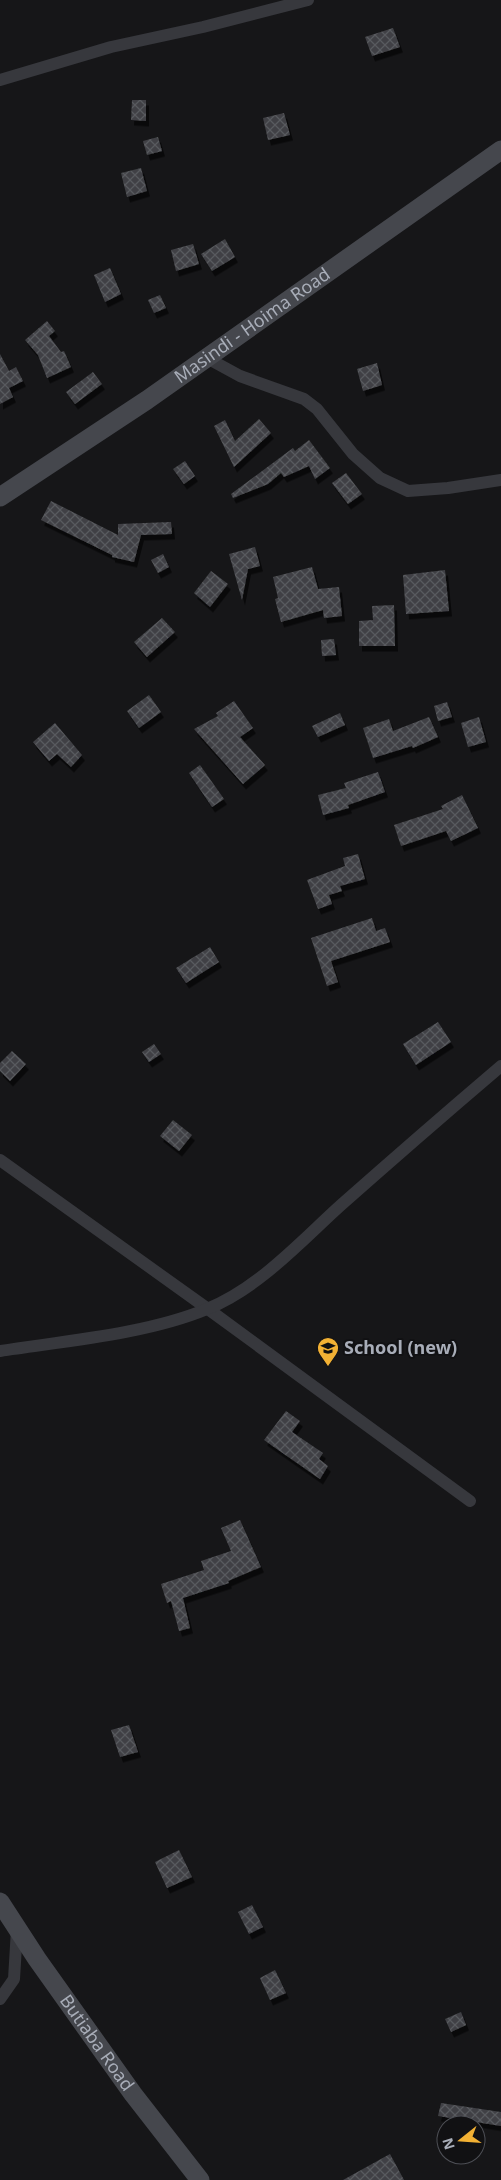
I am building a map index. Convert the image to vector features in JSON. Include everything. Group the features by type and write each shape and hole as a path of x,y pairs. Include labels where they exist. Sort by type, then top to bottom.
{"main road":[{"name":"Masindi - Hoima Road","path":"0,497 207,358 501,150"},
{"name":"Butiaba Road","path":"0,1902 133,2094 200,2180"}],"street":[{"path":"0,80 111,47 202,27 308,0"},
{"path":"207,358 240,376 304,399 318,409 353,454 380,478 408,491 448,488 501,480"},
{"path":"0,1350 106,1335 164,1322 208,1309 240,1291 269,1270 406,1147 501,1066"},
{"path":"0,1160 208,1309 470,1501"},
{"path":"0,1999 14,1979 17,1929"}],"building":[{"path":"393,28 400,47 372,56 365,37"},
{"path":"132,100 146,100 146,121 131,120"},
{"path":"284,113 290,135 268,140 263,118"},
{"path":"158,137 162,151 147,155 143,141"},
{"path":"141,168 147,191 127,197 121,173"},
{"path":"225,239 235,257 212,271 201,254"},
{"path":"193,244 199,264 176,271 171,250"},
{"path":"110,268 121,294 105,302 94,275"},
{"path":"160,295 166,308 154,313 148,300"},
{"path":"47,321 55,331 49,336 61,352 64,351 71,367 47,378 38,355 25,340"},
{"path":"0,354 9,371 16,367 23,381 9,388 13,397 0,404"},
{"path":"377,363 382,385 363,391 357,369"},
{"path":"93,372 102,384 75,404 66,392"},
{"path":"259,419 271,433 234,467 214,426 225,420 235,441"},
{"path":"309,440 330,468 315,479 309,466 284,477 281,473 268,484 233,498 231,494 293,448 295,451"},
{"path":"185,461 195,476 184,484 173,469"},
{"path":"346,473 362,494 348,504 332,483"},
{"path":"51,501 118,535 118,524 171,522 172,534 141,535 134,562 112,557 112,555 41,520"},
{"path":"255,547 260,566 248,569 242,600 229,554"},
{"path":"163,554 169,567 158,573 151,560"},
{"path":"312,567 318,589 339,587 342,616 324,618 323,610 281,622 275,599 278,598 273,577"},
{"path":"445,570 449,611 406,614 403,575"},
{"path":"211,571 228,584 210,607 194,593"},
{"path":"394,605 395,646 359,646 359,621 373,620 372,606"},
{"path":"162,618 175,632 147,657 134,642"},
{"path":"334,639 336,655 322,656 321,640"},
{"path":"149,695 161,712 139,728 127,711"},
{"path":"234,701 253,728 240,737 265,765 243,784 194,729 218,716 216,713"},
{"path":"447,702 452,717 438,721 434,706"},
{"path":"340,713 345,725 318,737 312,726"},
{"path":"429,717 438,737 413,748 412,746 373,758 363,728 389,719 393,731"},
{"path":"479,717 486,742 468,747 461,723"},
{"path":"55,723 82,755 71,767 57,754 49,761 33,742"},
{"path":"200,765 224,799 212,807 189,773"},
{"path":"378,772 385,792 348,805 349,808 323,815 318,795 346,788 344,783"},
{"path":"462,795 478,828 451,841 446,831 401,846 394,825 443,809 441,806"},
{"path":"358,854 365,879 340,886 342,891 329,895 332,904 318,909 307,880 345,866 343,858"},
{"path":"372,918 376,931 385,928 390,942 331,961 338,982 327,986 311,938"},
{"path":"210,947 219,962 186,983 176,968"},
{"path":"438,1022 451,1042 416,1065 403,1044"},
{"path":"154,1044 161,1054 149,1062 142,1052"},
{"path":"12,1051 26,1064 10,1081 0,1071 0,1063"},
{"path":"173,1120 192,1135 179,1151 160,1136"},
{"path":"286,1411 300,1421 292,1432 323,1453 319,1459 328,1466 320,1479 264,1440"},
{"path":"240,1520 261,1567 228,1581 229,1583 183,1598 190,1628 179,1631 171,1601 167,1603 161,1584 204,1570 201,1561 231,1551 221,1528"},
{"path":"129,1725 138,1752 120,1757 111,1730"},
{"path":"179,1850 192,1877 167,1888 155,1862"},
{"path":"252,1905 263,1927 249,1934 238,1912"},
{"path":"275,1970 286,1993 270,2000 260,1978"},
{"path":"461,2012 466,2025 451,2032 445,2019"},
{"path":"441,2103 501,2112 501,2126 486,2124 486,2115 438,2115"},
{"path":"390,2154 404,2180 343,2180"}],"place":[{"name":"School (new)","path":"328,1367"}]}
